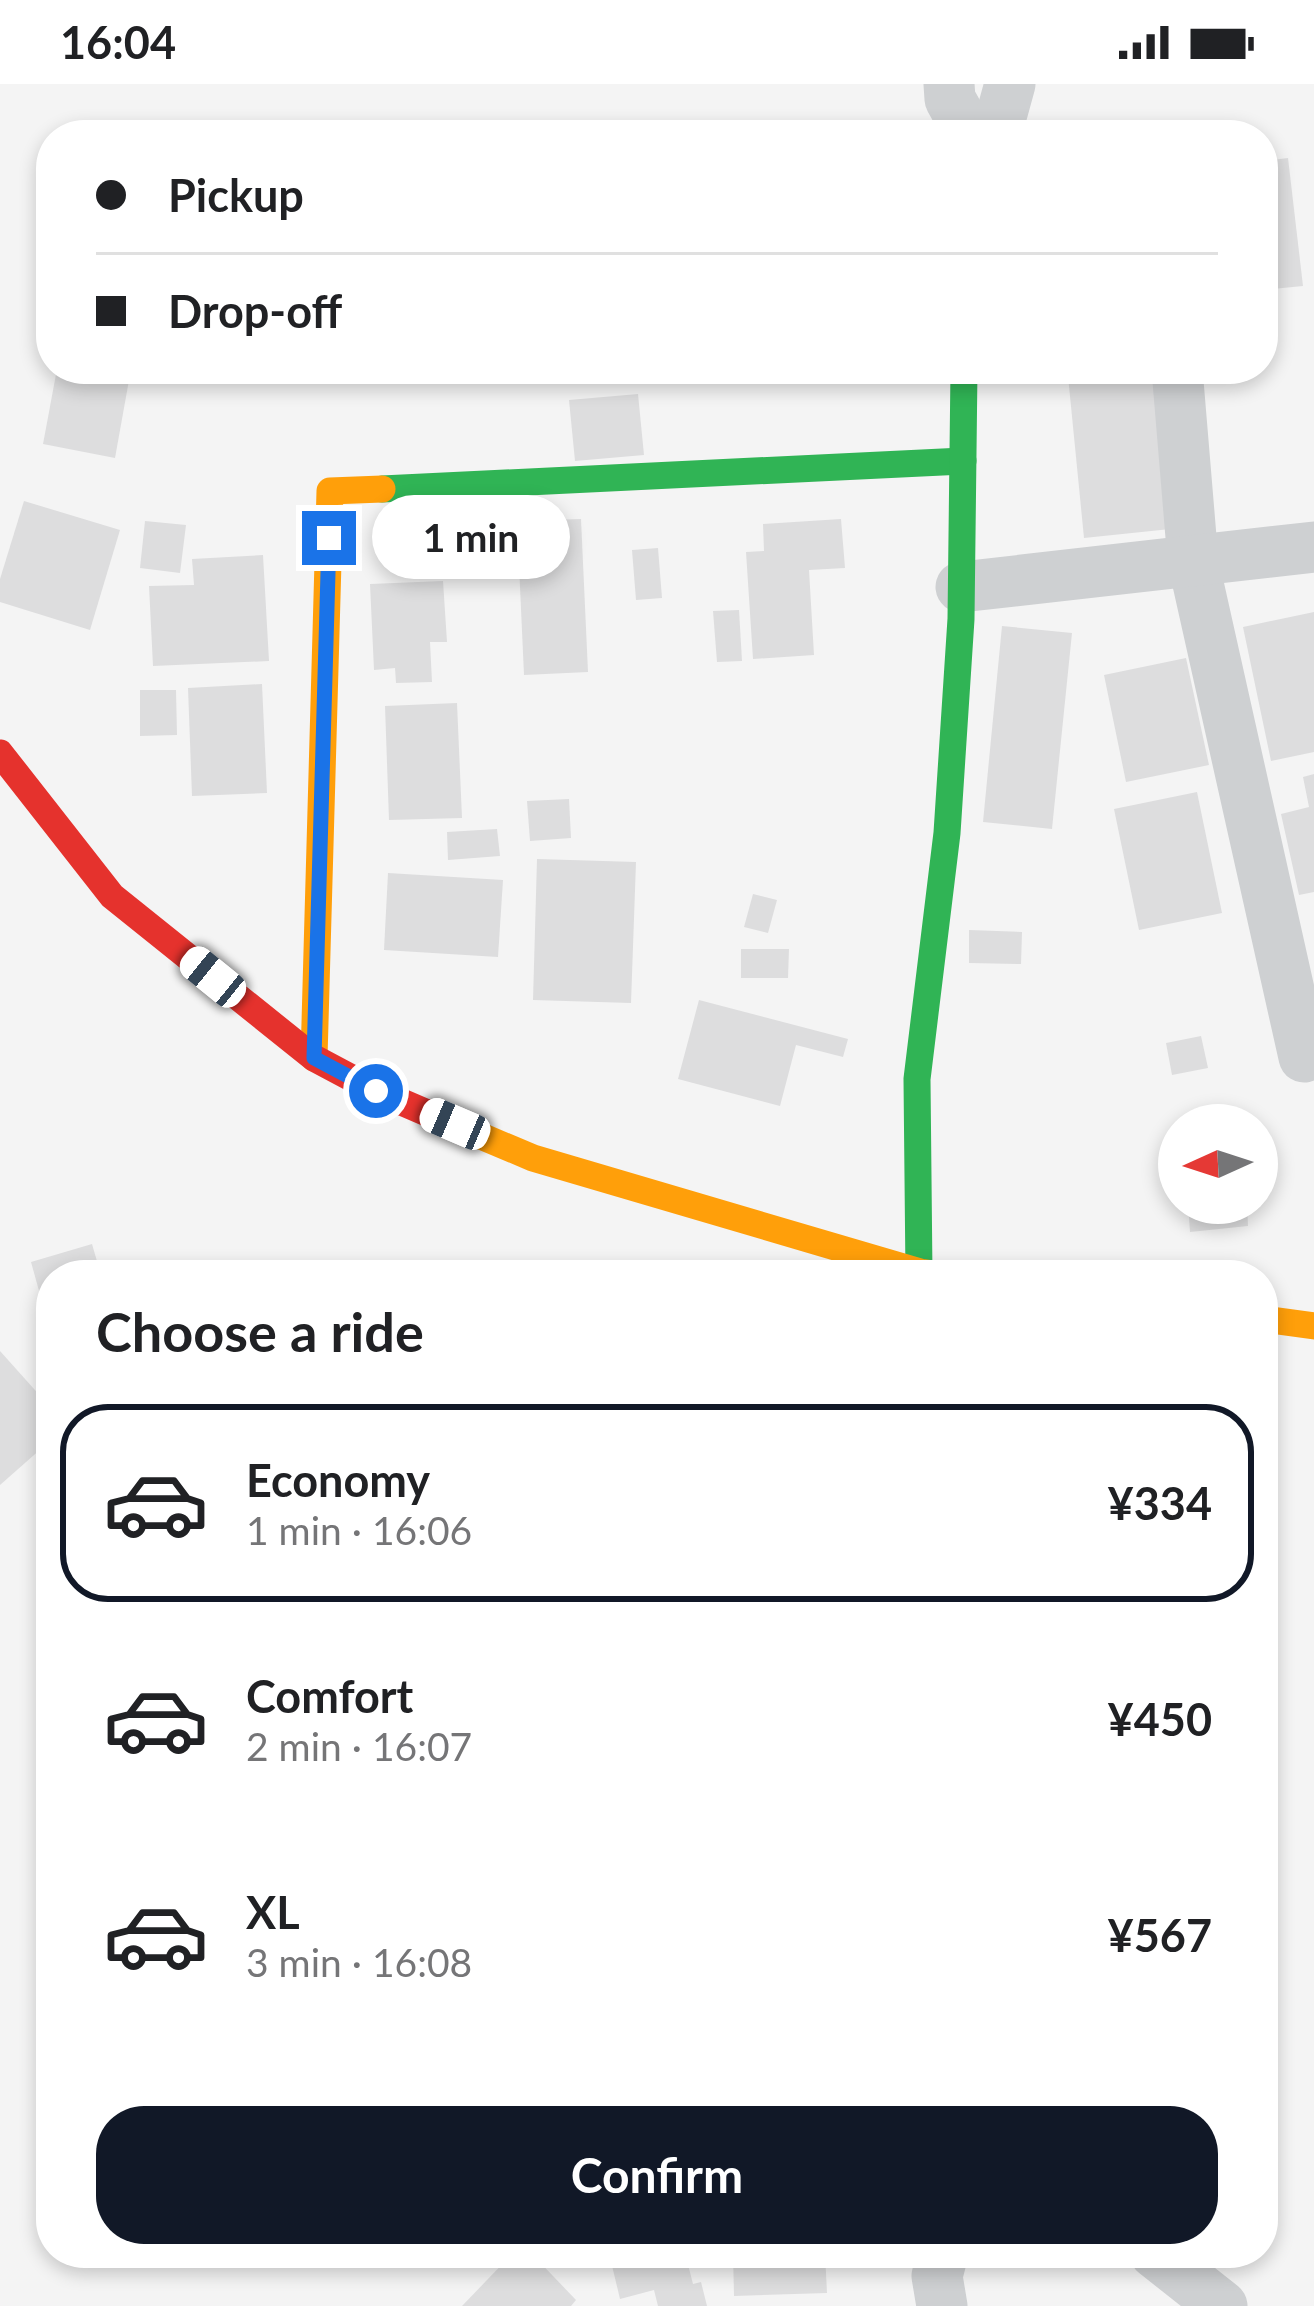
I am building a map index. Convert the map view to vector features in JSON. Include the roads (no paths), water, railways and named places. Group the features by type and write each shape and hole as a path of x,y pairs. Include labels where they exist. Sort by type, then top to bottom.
{"street":[{"path":"949,84 950,99 962,120"},
{"path":"1000,120 1010,84"},
{"path":"926,1260 916,1079 946,833 961,587 964,384"},
{"path":"1178,384 1193,561 1304,1057"},
{"path":"314,1058 330,491 963,461"},
{"path":"961,587 1314,548"},
{"path":"0,753 112,896 314,1058 376,1091 533,1158 879,1260"},
{"path":"1278,1321 1314,1326"},
{"path":"939,2268 942,2306"},
{"path":"1174,2268 1222,2306"}]}
